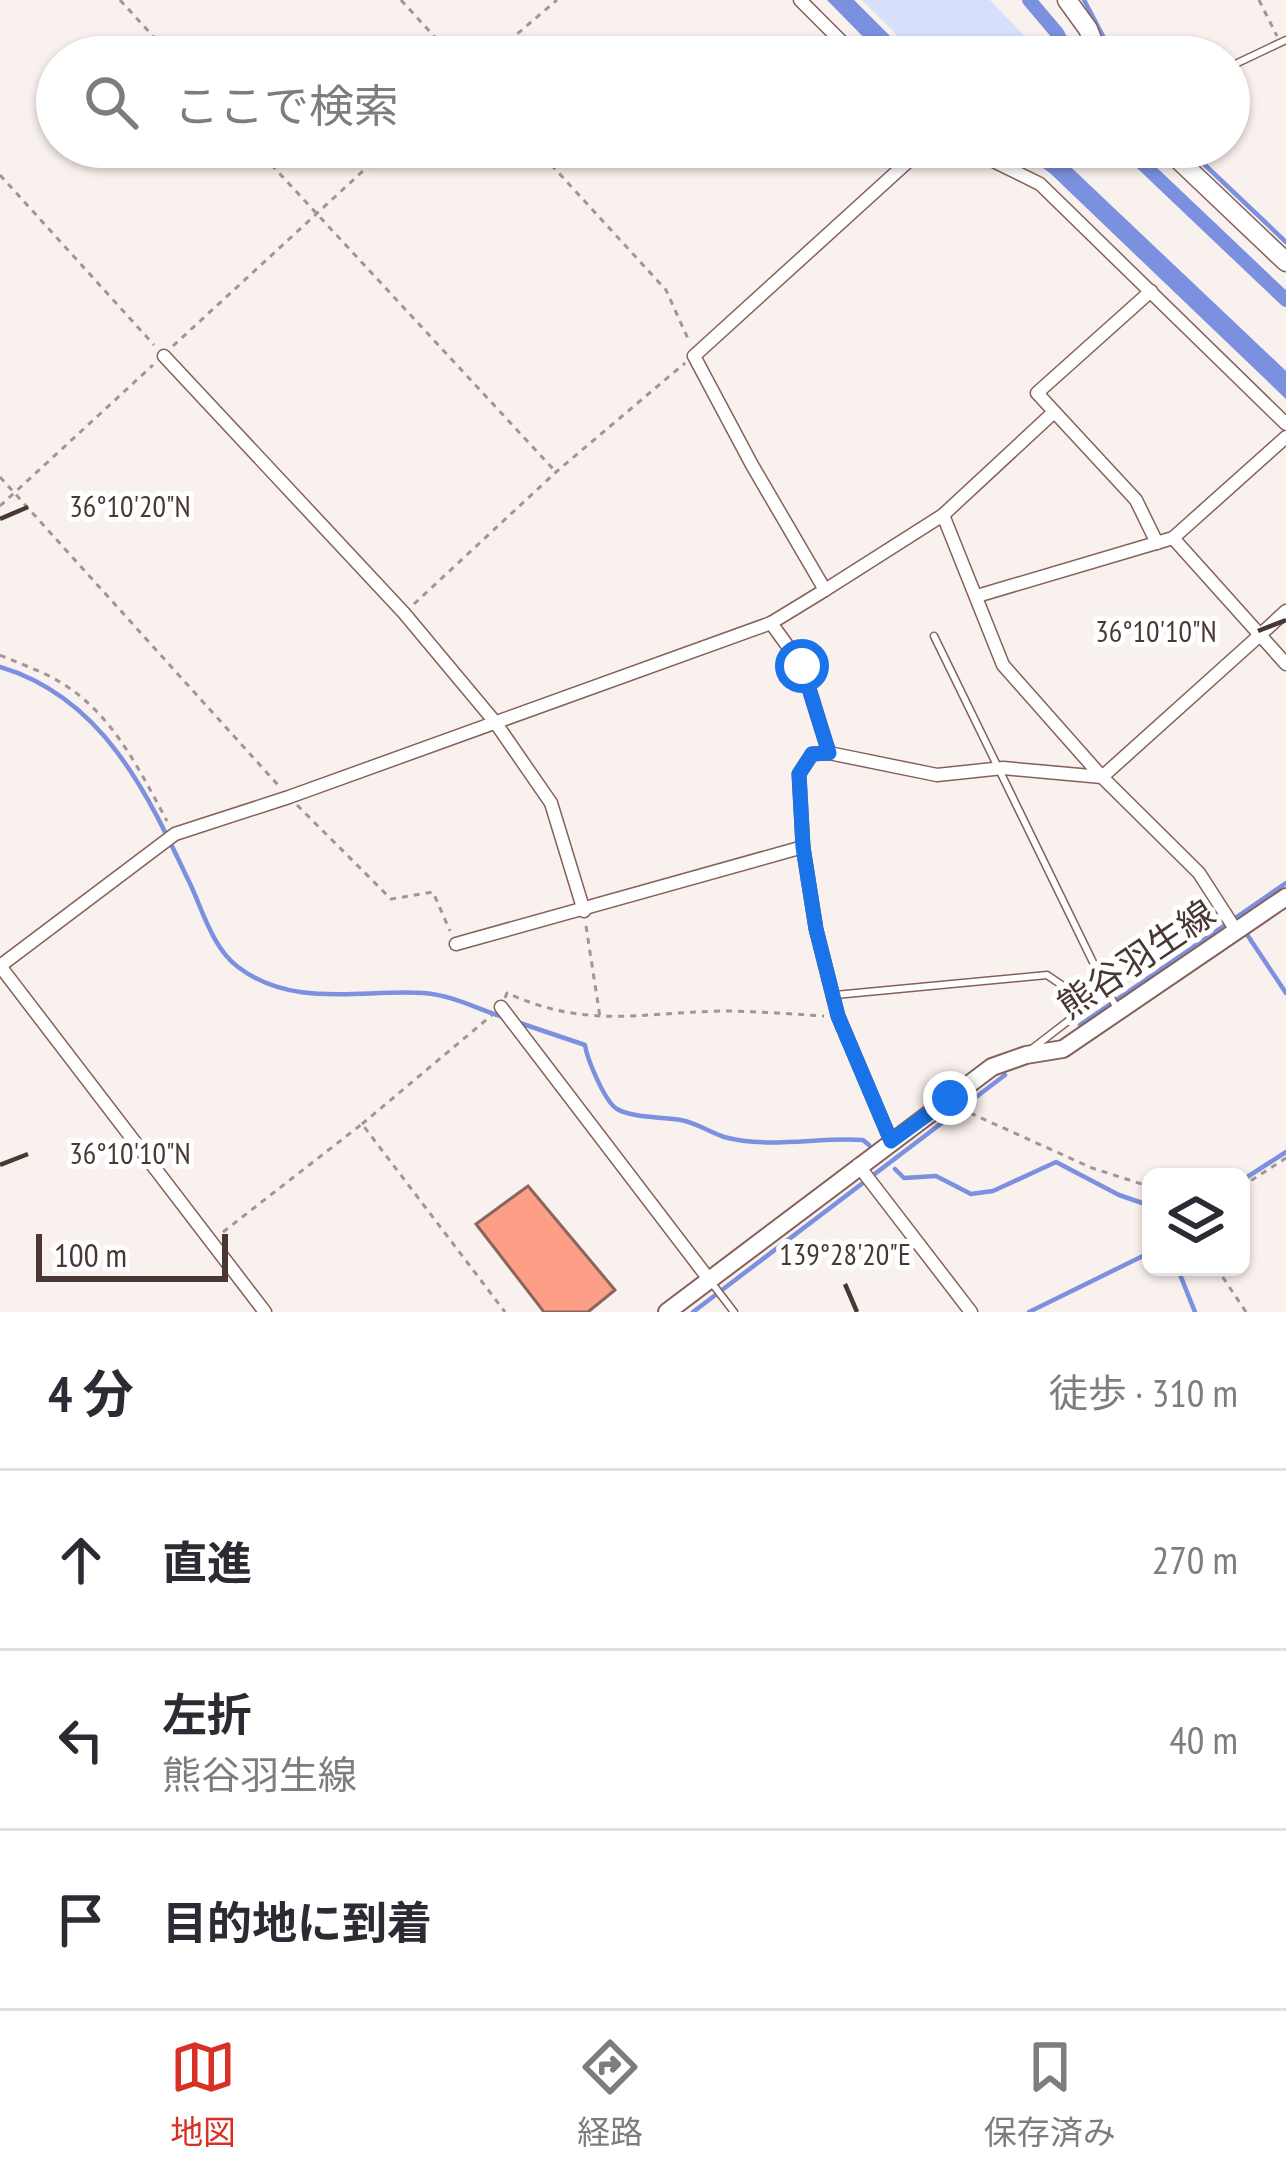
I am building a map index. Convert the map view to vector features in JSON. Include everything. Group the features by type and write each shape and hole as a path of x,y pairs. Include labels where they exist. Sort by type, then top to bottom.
{"main road":[{"path":"1067,0 1091,36"},
{"path":"1187,168 1286,262"},
{"name":"熊谷羽生線","path":"667,1312 992,1067 1026,1054 1063,1048 1286,897"}],"street":[{"path":"800,0 836,36"},
{"path":"825,590 694,356 901,168"},
{"path":"1016,168 1040,184 1286,424"},
{"path":"1150,291 1037,393 1140,504 1157,543"},
{"path":"164,356 404,613 495,722 551,803 584,911"},
{"path":"265,1312 0,966 175,834 772,623 943,514 1054,412"},
{"path":"977,596 1173,538 1286,437"},
{"path":"943,514 1003,665 1102,777 1198,873 1235,930"},
{"path":"1173,538 1286,664"},
{"path":"891,1141 832,995 803,847 799,774 812,754 829,753 937,775 1000,768 1102,777 1286,611"},
{"path":"772,623 802,666 829,753"},
{"path":"456,944 803,847"},
{"path":"508,1016 710,1280"},
{"path":"860,1167 971,1312"}],"lane":[{"path":"1250,58 1283,41"},
{"path":"934,636 1118,1009"},
{"path":"832,995 1047,975 1084,1007"},
{"path":"1026,1054 1108,992"},
{"path":"710,1280 734,1312"}],"path":[{"path":"120,0 153,36"},
{"path":"401,0 434,36"},
{"path":"515,36 557,0"},
{"path":"1259,0 1283,41"},
{"path":"274,168 556,472"},
{"path":"0,506 365,168"},
{"path":"404,613 556,472 694,356 680,312 666,290 554,168"},
{"path":"0,176 164,356"},
{"path":"0,477 289,797 391,899 433,892 456,944"},
{"path":"0,655 59,681 96,708 134,760 175,834"},
{"path":"584,911 600,1019"},
{"path":"211,1241 508,1016 508,994 545,1010 600,1019 722,1011 838,1016"},
{"path":"963,1112 1092,1168 1142,1184"},
{"path":"362,1124 505,1312"},
{"path":"1250,1181 1286,1158"},
{"path":"1222,1276 1246,1312"}],"shaded area":[{"path":"862,0 990,0 1024,36 898,36"}],"water":[{"path":"827,0 854,0 890,36 862,36"},
{"path":"1043,168 1072,168 1286,371 1286,399"}],"building":[{"path":"528,1186 615,1290 588,1312 544,1312 476,1224"}],"waterway":[{"path":"1029,0 1059,36"},
{"path":"1084,0 1103,36"},
{"path":"1147,168 1286,300"},
{"path":"1208,168 1286,242"},
{"path":"0,667 68,702 119,755 159,819 216,941 238,967 259,980 304,993 424,993 503,1017"},
{"path":"1080,1025 1286,883"},
{"path":"1246,933 1286,993"},
{"path":"520,1023 585,1045 602,1089 623,1112 687,1121 741,1140 863,1140 869,1145"},
{"path":"693,1312 1005,1075"},
{"path":"1250,1175 1286,1152"},
{"path":"895,1169 904,1178 936,1176 971,1194 993,1191 1056,1162 1142,1203"},
{"path":"1029,1312 1142,1256"},
{"path":"1181,1276 1195,1312"}],"route":[{"path":"802,666 829,753 812,754 799,774 803,847 816,929 838,1016 891,1141 950,1098"}]}
